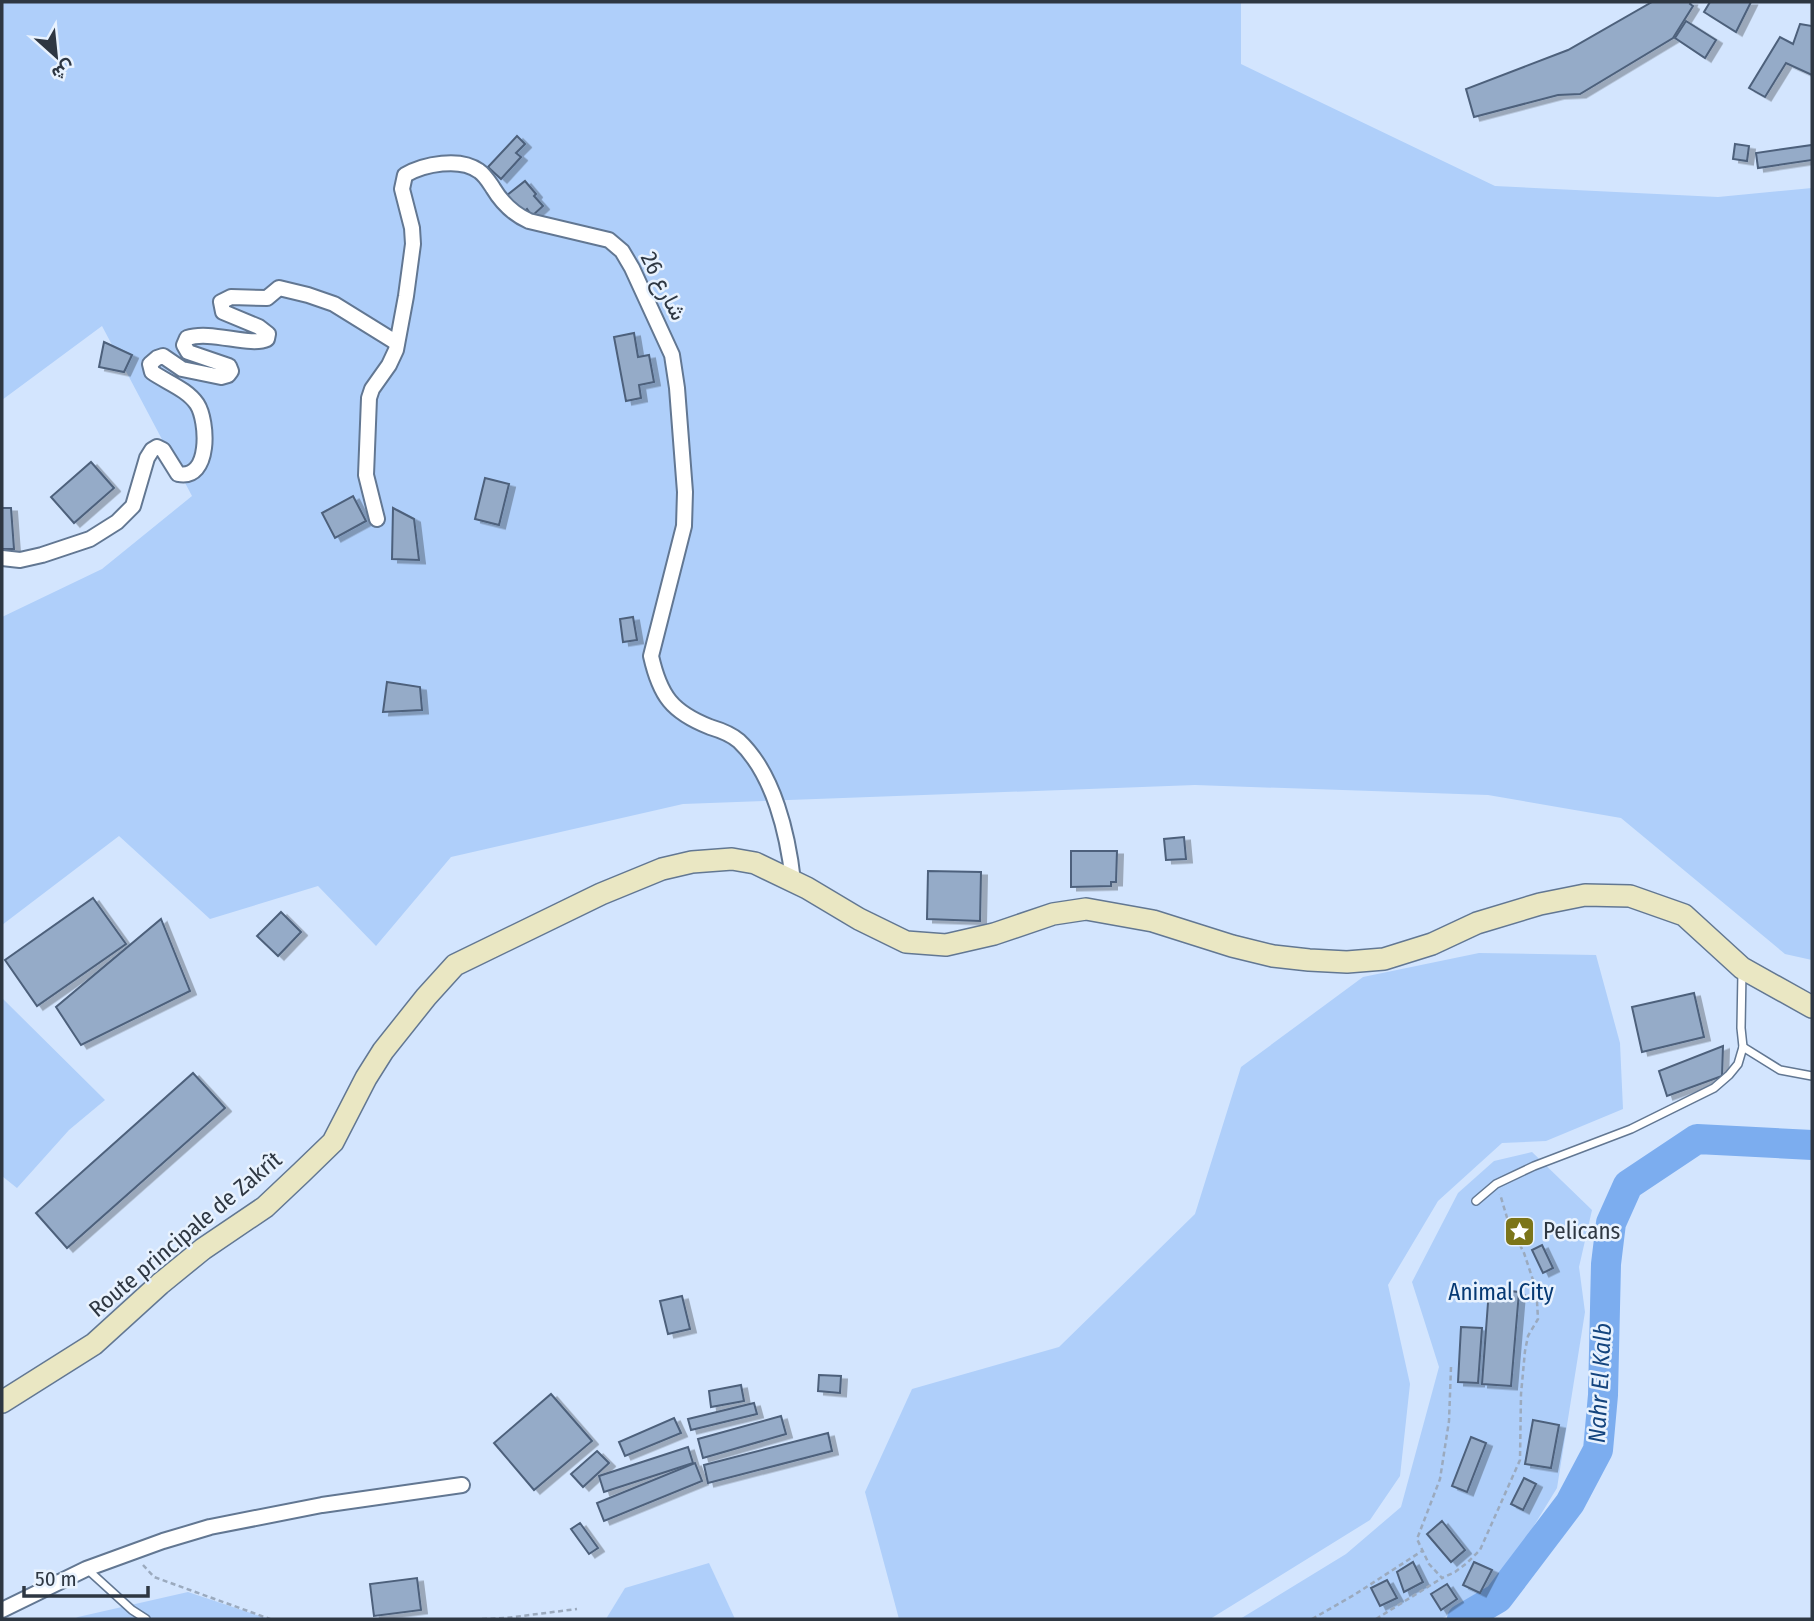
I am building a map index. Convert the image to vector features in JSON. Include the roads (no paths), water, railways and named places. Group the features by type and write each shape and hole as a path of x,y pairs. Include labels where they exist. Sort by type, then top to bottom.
{"street":[{"name":"شارع 26","path":"377,519 366,475 369,398 389,365 397,343 407,296 413,244 412,228 402,189 405,175 444,163 465,164 479,170 501,201 517,216 529,222 609,240 622,251 672,355 685,492 684,526 651,656 665,695 678,711 728,733 738,740 752,757 769,786 785,835 793,881"},
{"path":"2,558 20,560 42,555 90,539 117,522 133,506 147,458 157,447 163,450 178,474 187,474 197,467 203,456 205,429 196,401 152,372 150,364 163,356 182,369 218,376 228,374 231,371 229,366 188,352 184,345 187,338 200,336 261,342 267,339 268,334 260,327 223,312 221,302 227,298 267,298 279,288 309,295 334,304 397,343"},
{"name":"Route principale de Zakrît","path":"2,1402 94,1344 203,1249 265,1207 333,1142 383,1051 455,965 601,894 662,869 692,862 732,859 755,863 906,942 946,945 995,934 1053,914 1086,909 1153,920 1232,946 1273,956 1347,962 1384,959 1432,944 1477,923 1540,904 1585,895 1630,896 1684,915 1742,968"},
{"path":"1742,968 1812,1007"},
{"path":"2,1610 86,1569 210,1527 322,1505 462,1485"}],"lane":[{"path":"1476,1202 1496,1184 1534,1166 1631,1129 1714,1088 1729,1075 1738,1064 1743,1047 1742,968"},
{"path":"1743,1047 1780,1070 1812,1076"},
{"path":"86,1569 146,1619"}],"waterway":[{"name":"Nahr El Kalb","path":"1462,1619 1498,1598 1570,1503 1598,1450 1603,1395 1606,1264 1611,1223 1628,1185 1697,1139 1812,1145"}],"place":[{"name":"Pelicans","path":"1520,1231"}],"park label":[{"name":"Animal City","path":"1501,1292"}]}
